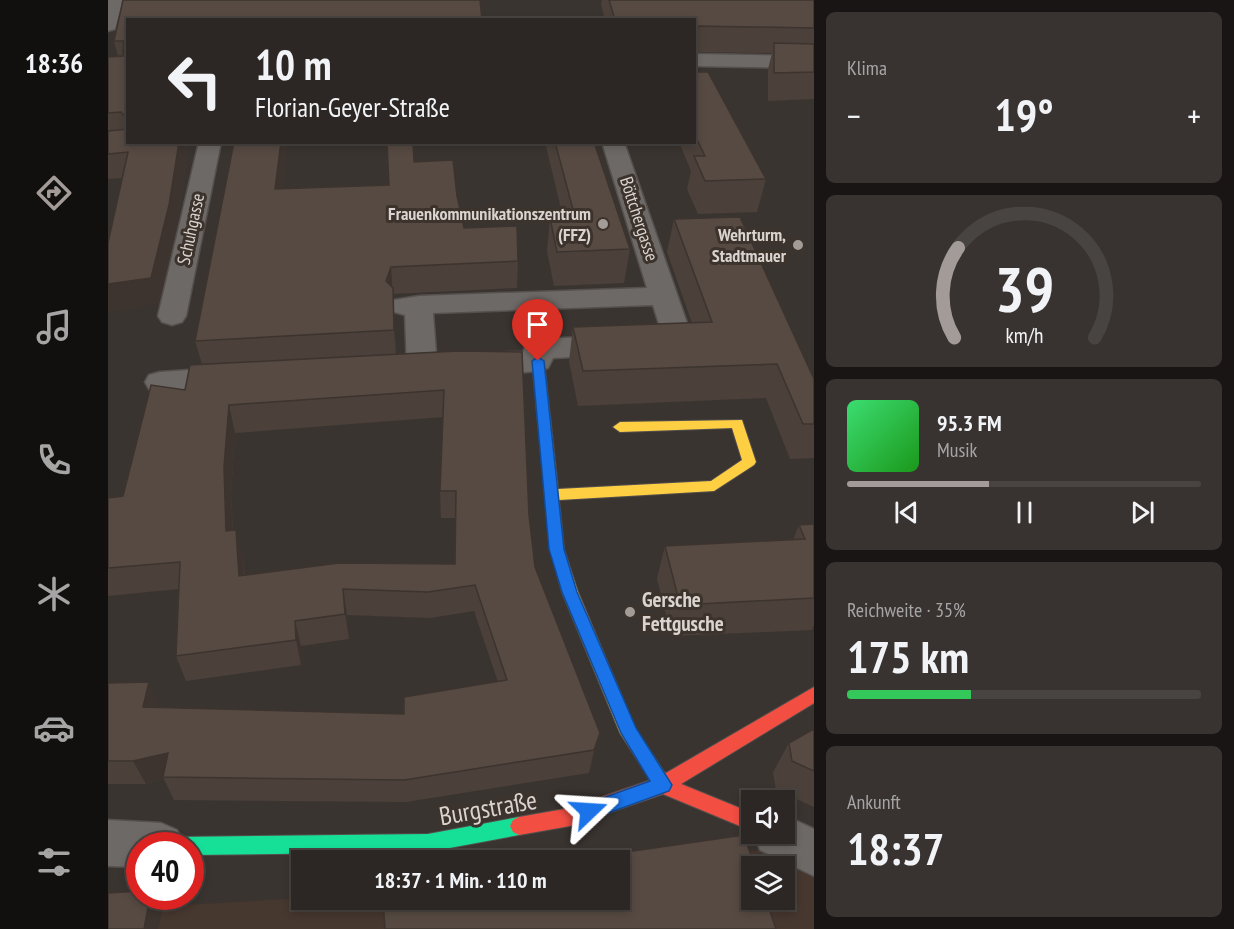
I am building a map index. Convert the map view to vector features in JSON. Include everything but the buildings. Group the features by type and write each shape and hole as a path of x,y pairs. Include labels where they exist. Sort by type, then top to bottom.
{"street":[{"path":"108,25 114,0"},
{"path":"696,60 814,62"},
{"name":"Böttchergasse","path":"538,361 537,349 679,343 614,144"},
{"name":"Schuhgasse","path":"172,316 208,153"},
{"path":"664,296 411,305 408,366 538,361 557,549 570,592 629,733 663,785 741,817"},
{"path":"160,382 266,375"},
{"path":"550,495 714,486 749,462 736,423 620,427"},
{"name":"Burgstraße","path":"204,846 428,843 570,817 663,785 814,694"},
{"path":"108,843 126,844"},
{"path":"795,844 814,853"}],"shaded area":[{"path":"780,848 794,856 741,856 741,910 795,910 795,856 814,867 814,929 108,929 108,910 204,910 204,904 291,899 291,910 630,910 630,864"}],"traffic: fast":[{"path":"204,846 428,843 519,826"}],"traffic: slow":[{"path":"538,361 557,549 570,592 629,733 659,778"},
{"path":"550,495 714,486 749,462 737,423 620,427"}],"traffic: jam":[{"path":"519,826 570,817 663,785 814,694"},
{"path":"659,778 663,785 741,817"}],"place":[{"name":"Frauenkommunikationszentrum (FFZ)","path":"603,224"},
{"name":"Wehrturm, Stadtmauer","path":"798,245"},
{"name":"Gersche Fettgusche","path":"630,612"}],"route":[{"path":"538,361 557,549 570,592 629,733 663,785 589,811"}]}
